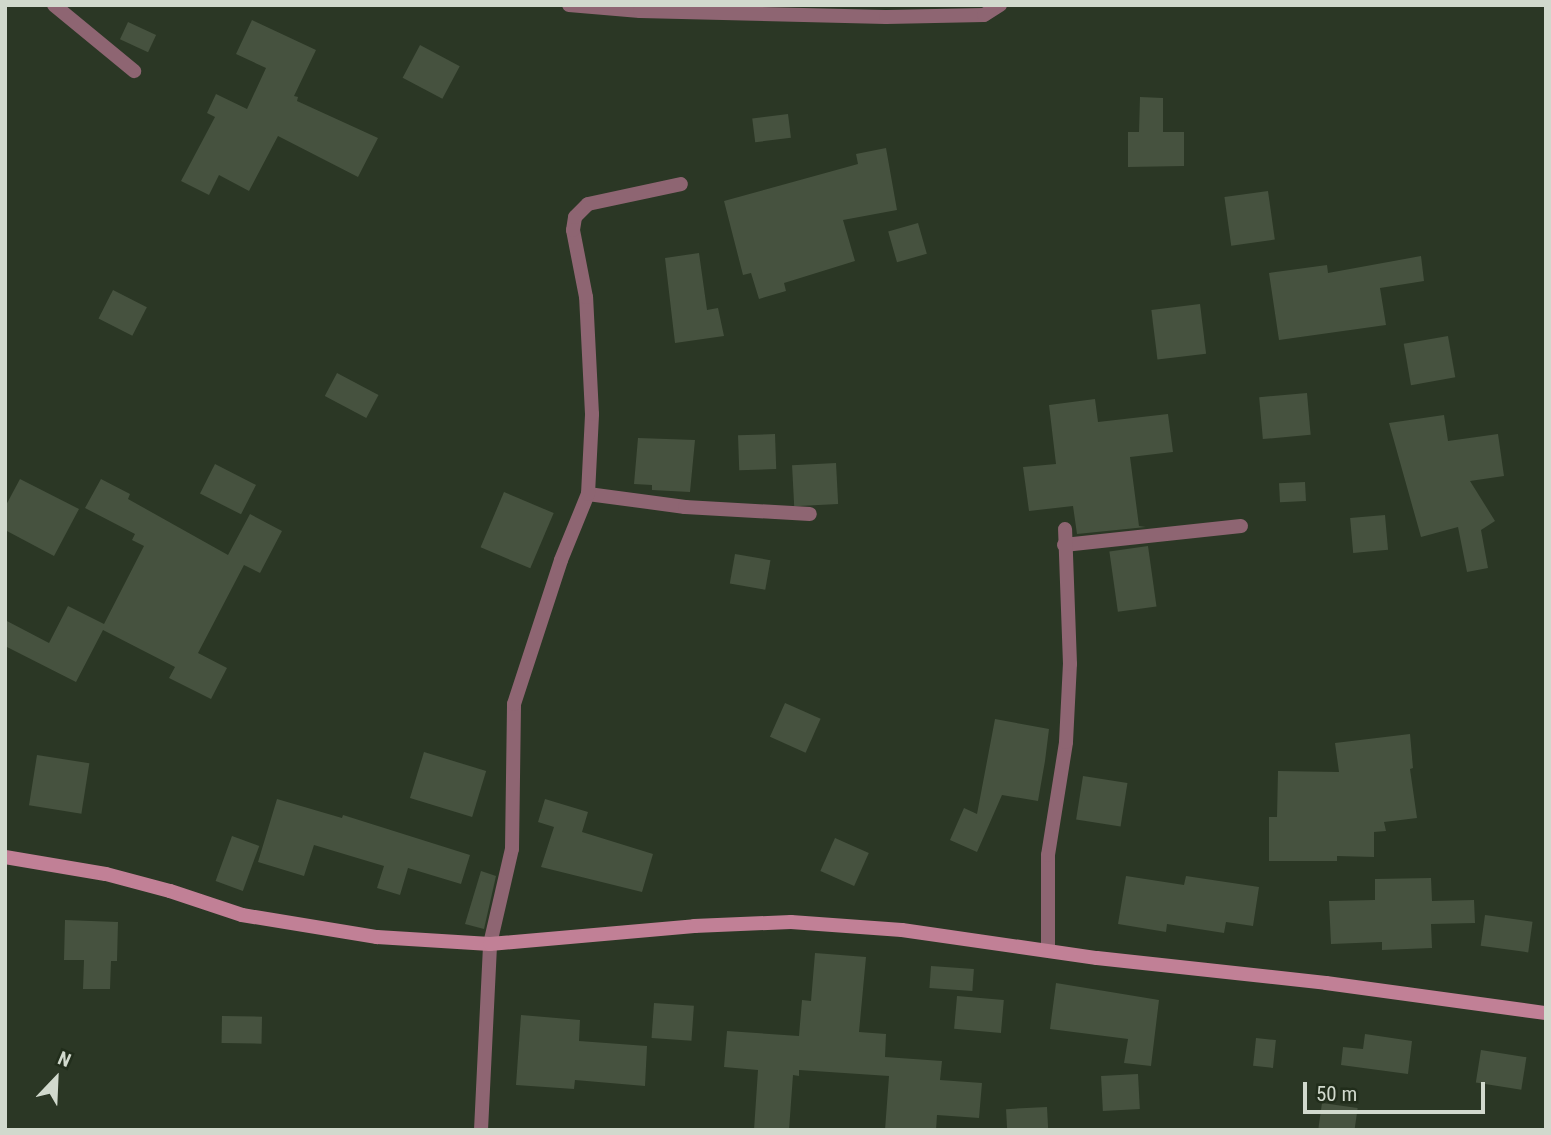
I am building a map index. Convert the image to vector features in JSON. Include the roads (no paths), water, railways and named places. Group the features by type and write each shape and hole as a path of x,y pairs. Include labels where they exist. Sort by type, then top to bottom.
{"street":[{"path":"54,5 134,71"},
{"path":"569,5 640,11 886,17 984,15 1000,5"},
{"path":"481,1130 490,944 512,849 514,704 561,561 588,494 592,414 586,297 573,230 575,217 588,204 681,184"},
{"path":"588,494 685,507 810,514"},
{"path":"1065,545 1241,526"},
{"path":"1048,949 1048,855 1066,742 1070,664 1065,529"},
{"path":"5,858 106,874 170,891 242,915 377,937 490,944 694,926 791,922 902,930 1097,958 1326,983 1546,1013"}]}
